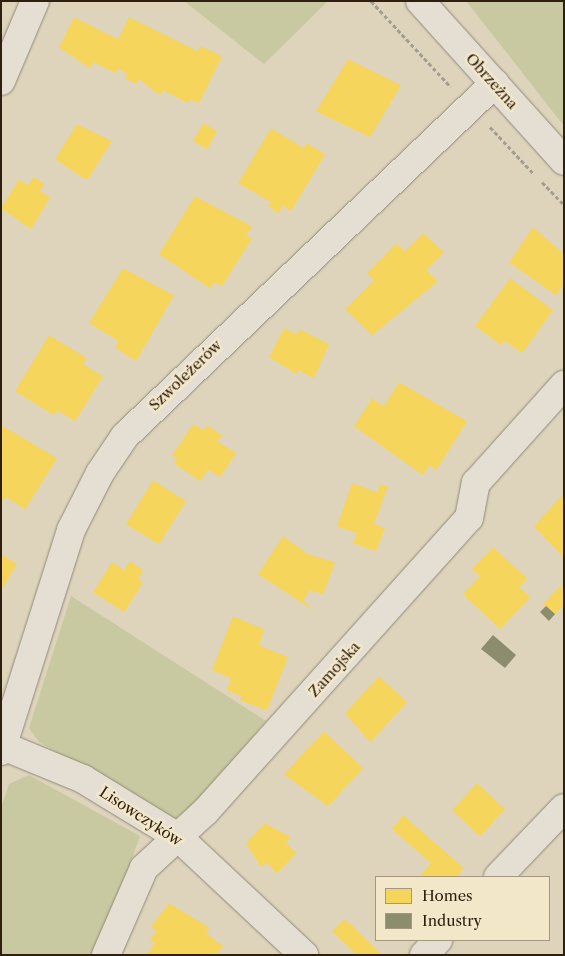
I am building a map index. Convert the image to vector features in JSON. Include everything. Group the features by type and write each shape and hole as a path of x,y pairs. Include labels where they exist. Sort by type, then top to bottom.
{"street":[{"path":"1,81 35,1"},
{"name":"Obrzeżna","path":"420,1 564,162"},
{"name":"Szwoleżerów","path":"2,749 72,530 100,473 125,436 494,83"},
{"name":"Zamojska","path":"106,955 144,868 178,837 469,518 476,482 564,384"},
{"name":"Lisowczyków","path":"2,749 83,779 178,837 304,955"},
{"path":"499,876 564,808"},
{"path":"424,955 437,941"}],"green space":[{"path":"184,1 328,1 264,64"},
{"path":"466,1 564,1 564,126"},
{"path":"71,596 266,721 191,809 174,819 39,742 29,728"},
{"path":"29,775 140,836 97,955 1,955 1,808 9,784"}],"building: Homes":[{"path":"74,17 118,39 129,17 198,51 201,46 222,56 199,103 190,99 188,103 163,90 160,95 139,79 136,84 125,78 127,73 118,68 116,73 93,62 90,68 59,47"},
{"path":"348,59 401,85 370,137 316,111"},
{"path":"203,123 217,131 207,149 193,141"},
{"path":"77,124 112,141 87,180 55,159"},
{"path":"271,128 304,148 307,143 325,154 291,211 283,205 279,213 268,206 271,202 238,183"},
{"path":"33,177 44,183 40,191 50,197 31,229 1,208 19,179 28,185"},
{"path":"195,196 252,226 246,235 252,238 222,286 214,282 210,288 159,254"},
{"path":"533,227 564,254 564,284 556,295 509,262"},
{"path":"423,233 444,252 426,270 438,281 372,335 345,309 374,280 367,273 396,243 405,251"},
{"path":"123,268 174,295 136,361 115,347 119,341 89,323"},
{"path":"510,278 553,310 522,353 504,340 501,345 475,326"},
{"path":"284,328 297,334 300,329 329,344 314,378 298,370 297,374 269,357"},
{"path":"49,335 87,358 83,364 103,376 75,421 57,410 54,415 15,391"},
{"path":"399,382 467,421 436,470 429,465 423,475 354,426 372,398 384,406"},
{"path":"193,424 204,430 207,425 222,435 217,441 236,453 220,477 208,469 200,481 174,463 177,458 172,455"},
{"path":"1,425 57,458 25,509 6,497 1,501"},
{"path":"153,480 186,501 159,544 126,524"},
{"path":"352,483 377,492 380,484 388,486 374,524 385,528 376,551 353,543 357,533 337,526"},
{"path":"561,496 564,499 564,558 534,526"},
{"path":"283,536 308,554 335,562 323,594 310,590 303,600 313,610 258,574"},
{"path":"493,547 527,578 519,587 530,597 500,629 463,594 480,576 472,569"},
{"path":"1,554 17,564 1,590"},
{"path":"130,561 143,570 138,579 143,582 124,612 93,592 112,562 124,570"},
{"path":"562,584 564,605 555,614 543,604"},
{"path":"233,616 264,629 259,645 288,657 267,710 240,700 242,696 227,690 231,678 212,670"},
{"path":"379,676 407,702 370,742 345,713"},
{"path":"324,731 363,768 328,806 284,774"},
{"path":"477,783 505,809 480,836 452,810"},
{"path":"403,815 464,868 458,874 461,876 420,876 431,863 392,829"},
{"path":"265,823 291,837 286,842 296,853 277,873 266,862 261,867 246,843"},
{"path":"169,903 210,928 206,933 223,946 216,955 146,955 155,943 150,939 157,931 151,926"},
{"path":"344,919 382,955 357,955 332,931"}],"building: Industry":[{"path":"546,606 555,614 549,621 540,612"},
{"path":"493,635 516,655 505,668 481,649"}]}
